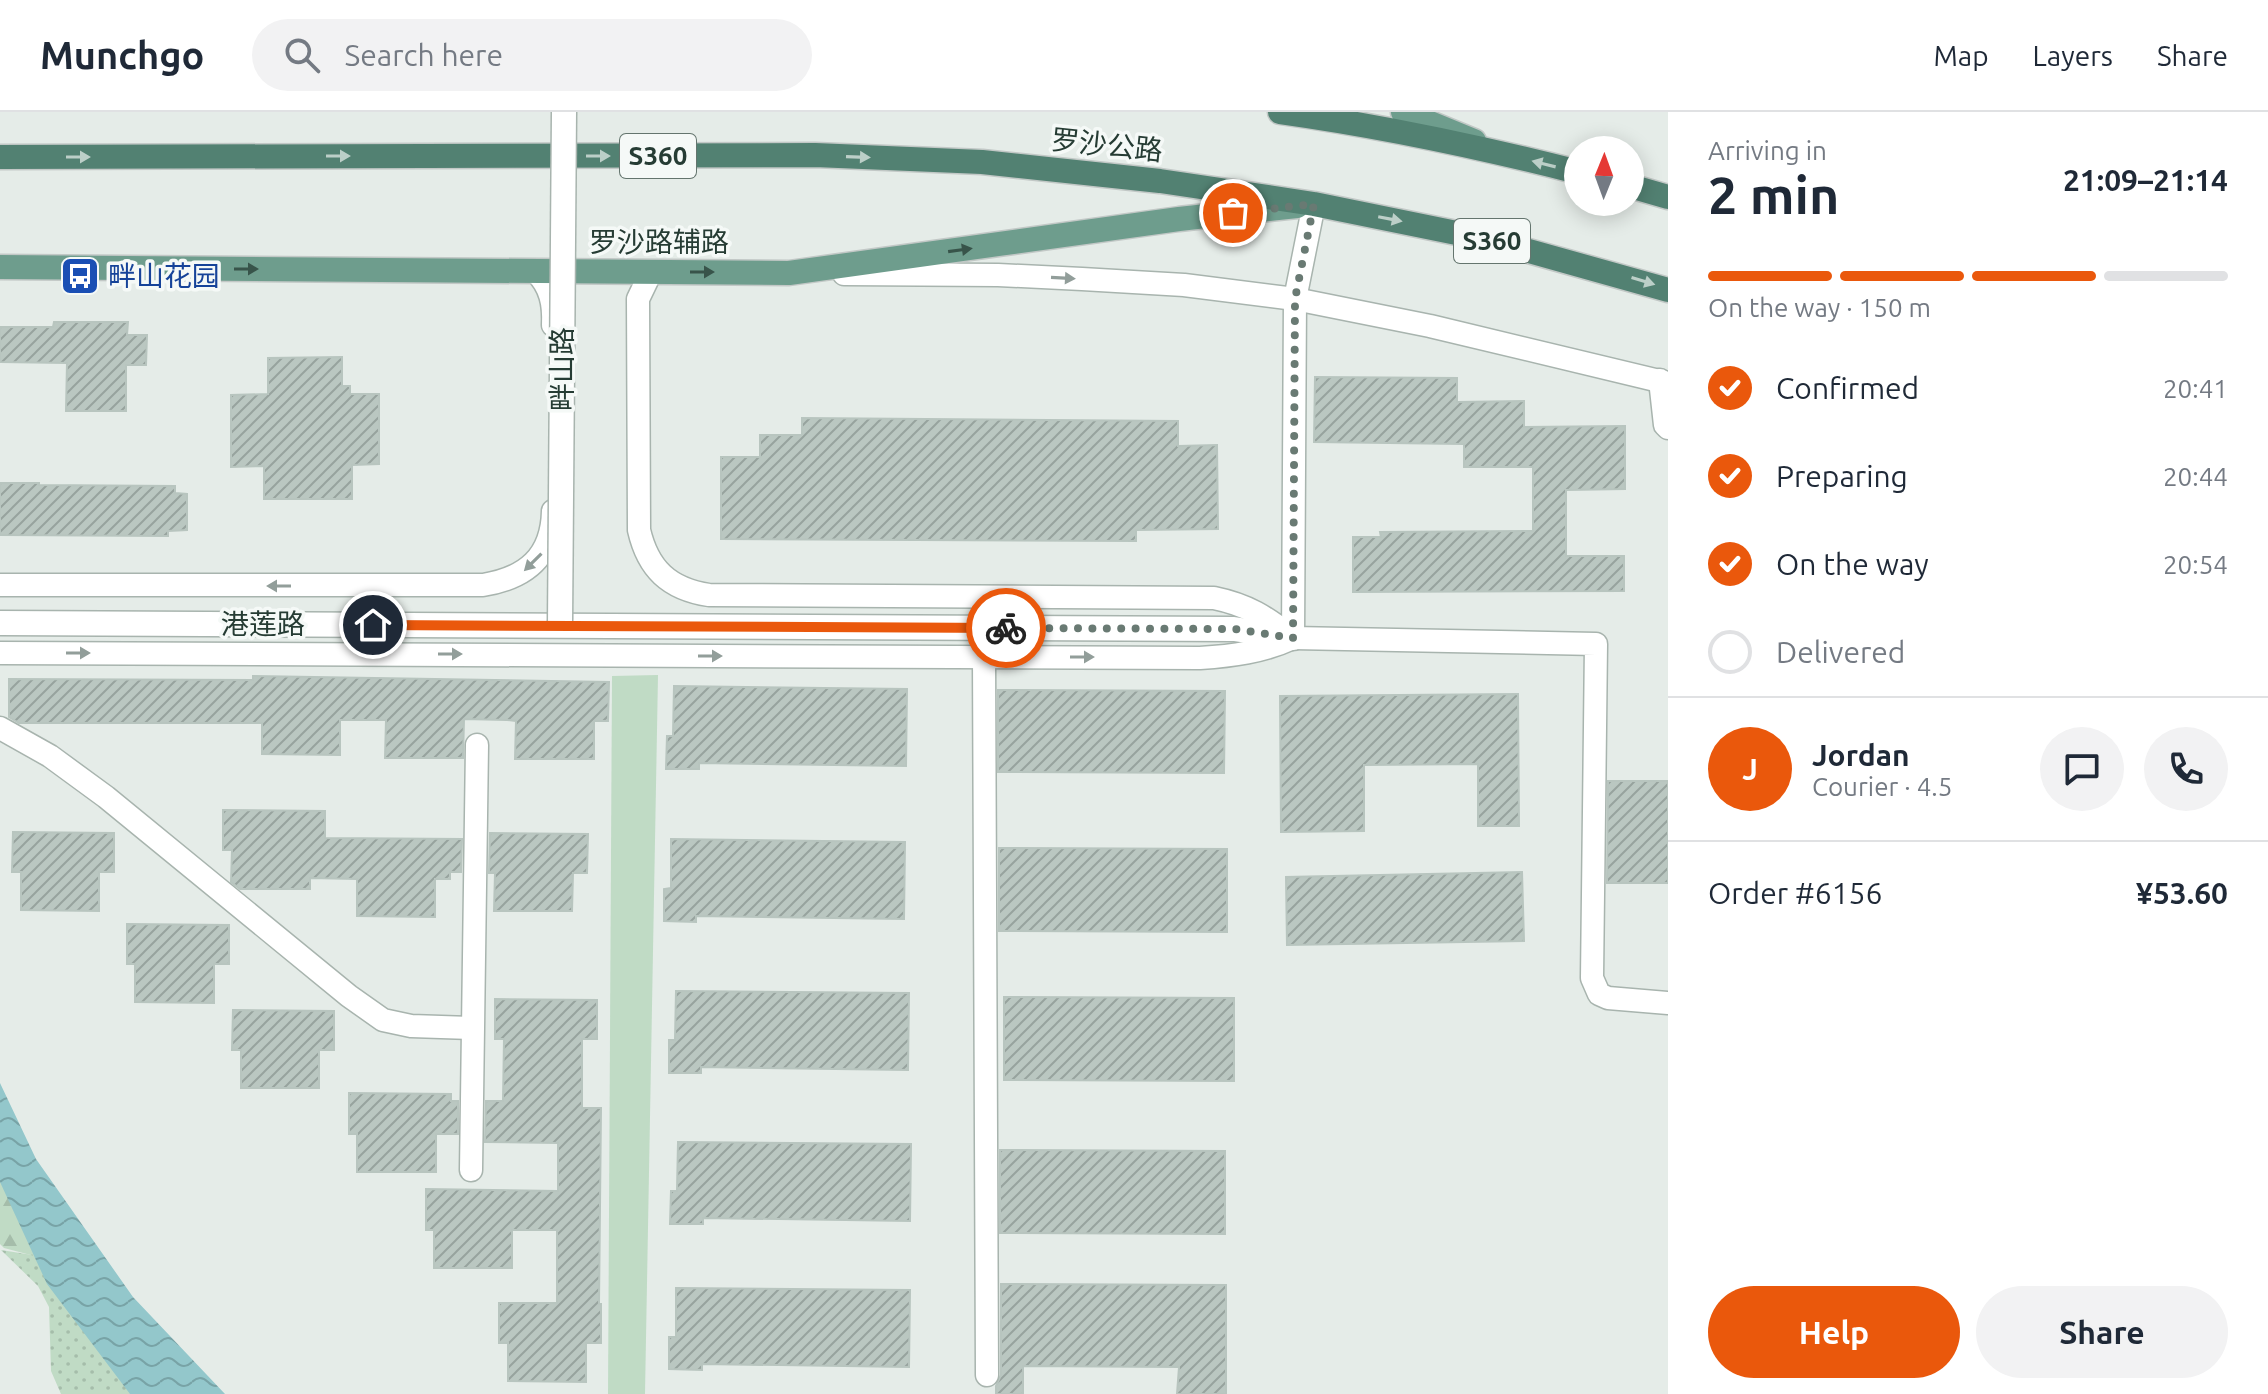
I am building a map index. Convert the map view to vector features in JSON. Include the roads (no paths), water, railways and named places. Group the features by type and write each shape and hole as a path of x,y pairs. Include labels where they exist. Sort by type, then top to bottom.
{"highway":[{"path":"1280,112 1356,122 1564,168"},
{"name":"罗沙公路","path":"0,157 815,155 982,162 1160,181 1314,204 1486,239 1668,290"},
{"path":"1644,190 1668,197"}],"main road":[{"path":"1403,112 1510,155"},
{"name":"罗沙路辅路","path":"0,267 789,273 1179,219 1314,204"}],"street":[{"name":"畔山路","path":"560,625 564,112"},
{"path":"1293,638 1295,299 1314,204"},
{"path":"0,585 466,586 498,582 521,573 544,550 553,518 554,313 548,288 535,271"},
{"path":"651,272 638,299 639,530 649,561 674,585 693,593 709,595 1214,598 1253,609 1293,638"},
{"path":"789,273 1082,279 1184,285 1295,299 1430,326 1664,381 1665,425 1668,428"},
{"name":"港莲路","path":"0,623 1150,628 1234,629 1293,638"},
{"path":"0,653 1229,656 1277,646 1293,638 1596,644 1592,978 1599,994 1608,998 1668,1003"},
{"path":"984,657 987,1375"},
{"path":"0,728 50,756 106,797 349,996 383,1020 411,1026 471,1028"},
{"path":"471,1170 477,745"}],"water":[{"path":"0,1083 36,1159 133,1297 225,1394 130,1394 47,1284 0,1182"}],"place":[{"name":"畔山花园","path":"80,276"}]}
